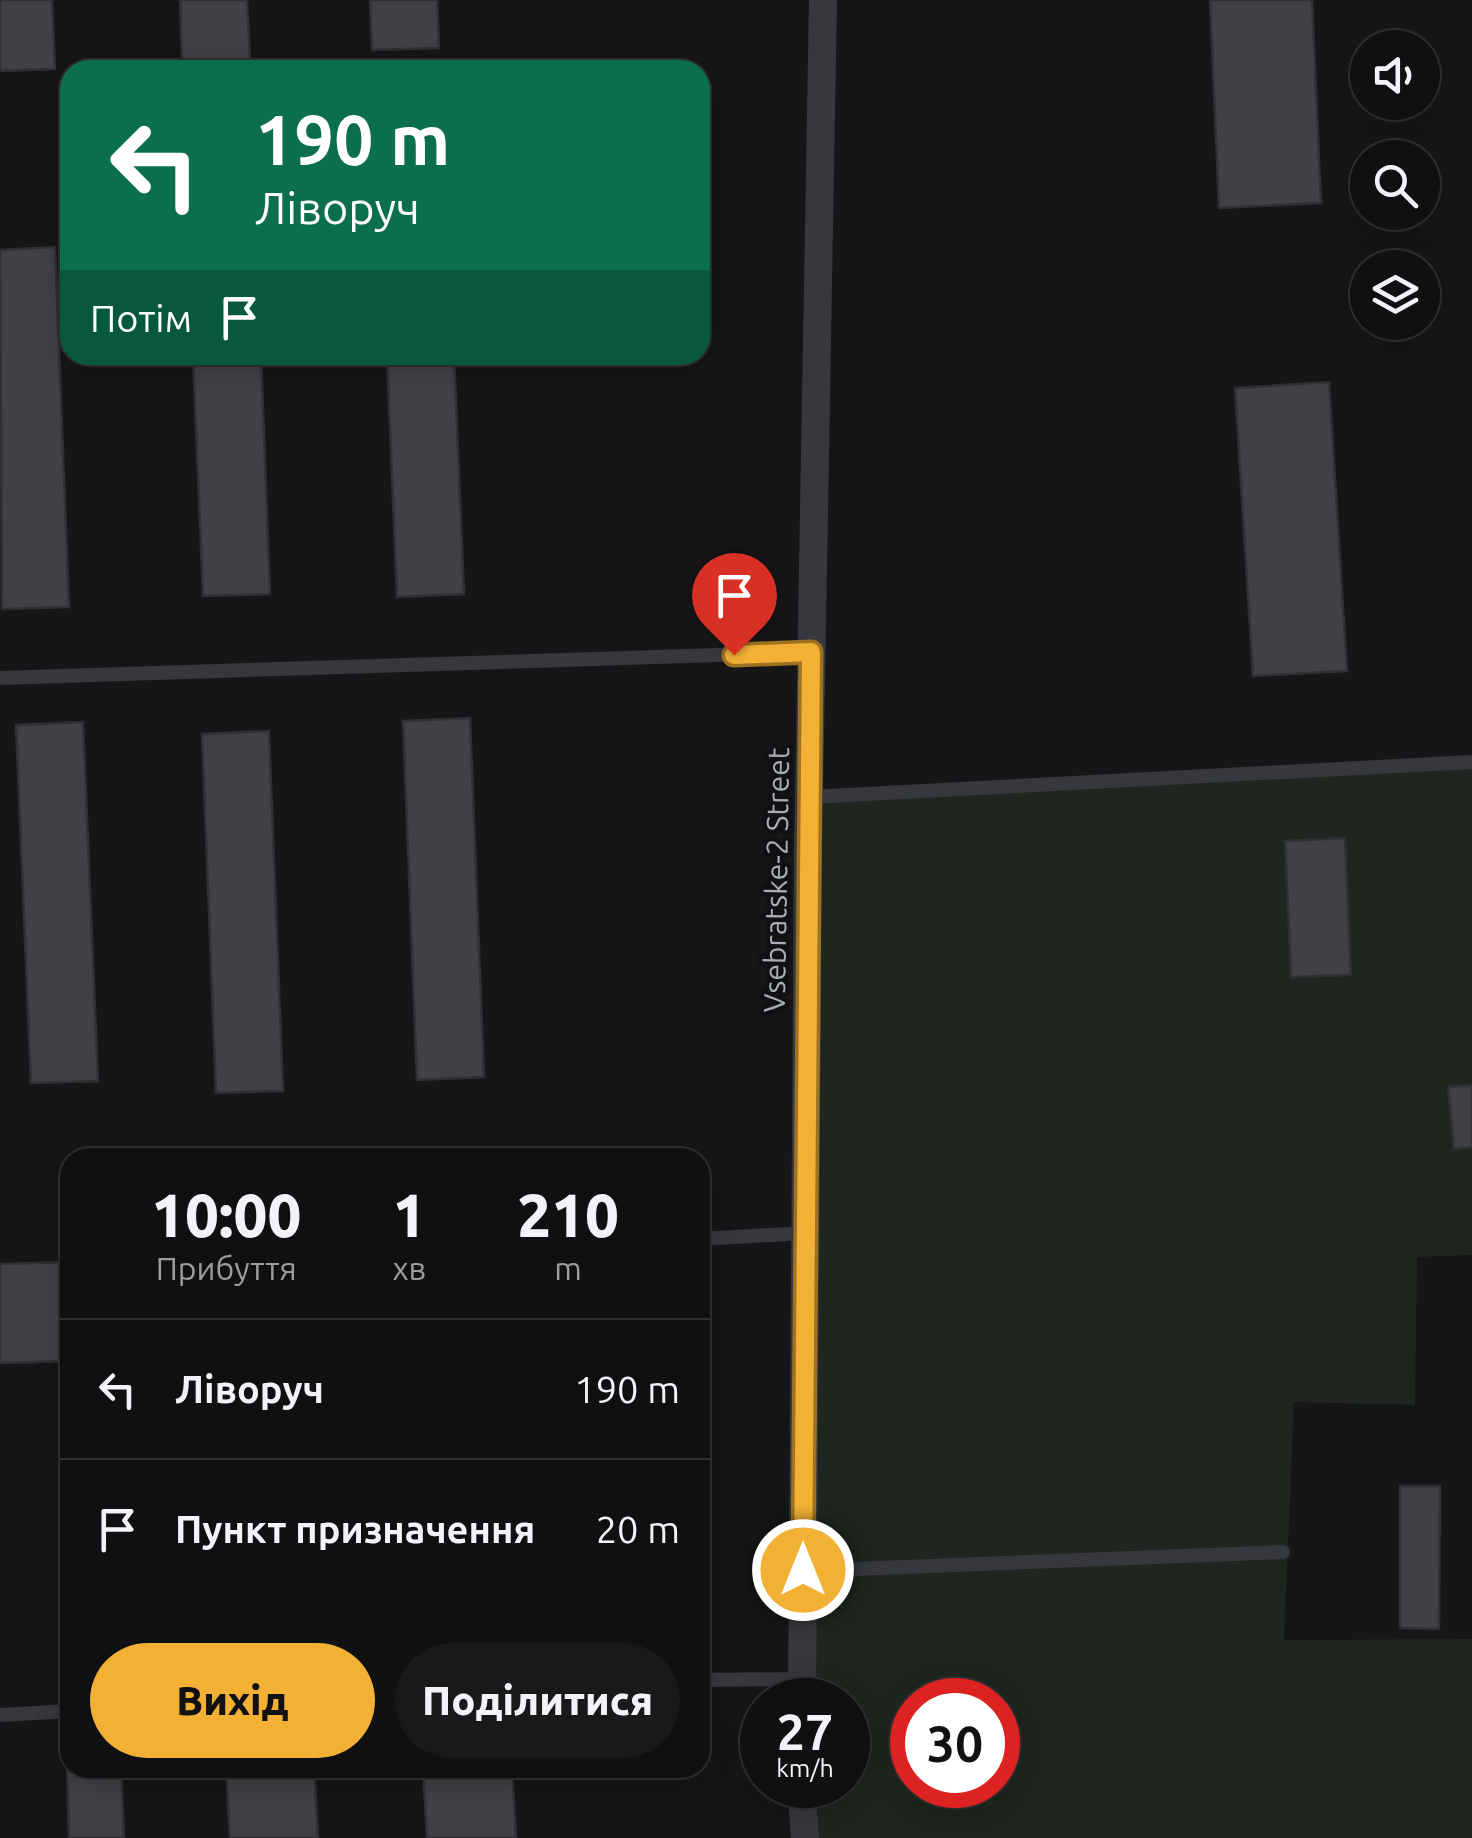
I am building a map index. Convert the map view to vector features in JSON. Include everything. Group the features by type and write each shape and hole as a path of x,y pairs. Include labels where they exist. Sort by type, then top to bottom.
{"street":[{"name":"Vsebratske-2 Street","path":"802,1678 809,797 823,0"},
{"path":"803,1808 805,1838"}],"lane":[{"path":"0,678 811,652"},
{"path":"809,797 1472,762"},
{"path":"710,1238 805,1233"},
{"path":"803,1570 1283,1552"},
{"path":"710,1681 740,1684"},
{"path":"0,1716 60,1713"}],"shaded area":[{"path":"1472,762 1472,1085 1448,1088 1454,1148 1472,1147 1472,1255 1417,1257 1415,1405 1294,1402 1284,1640 1472,1639 1472,1838 805,1838 803,1808 870,1808 870,1678 802,1678 809,797","holes":["1285,841 1351,974 1291,977"]}],"building":[{"path":"0,0 52,0 55,69 0,71"},
{"path":"180,0 247,0 250,59 182,60"},
{"path":"370,0 437,0 439,48 372,50"},
{"path":"1210,0 1312,0 1321,203 1219,208"},
{"path":"55,247 69,607 2,609 0,250"},
{"path":"193,365 261,365 270,594 203,596"},
{"path":"387,365 454,365 464,594 397,597"},
{"path":"1329,382 1347,671 1253,676 1235,388"},
{"path":"470,718 484,1077 417,1080 403,721"},
{"path":"83,722 98,1081 31,1083 16,725"},
{"path":"269,731 283,1091 216,1093 202,734"},
{"path":"1345,838 1351,975 1291,977 1285,841"},
{"path":"1472,1085 1472,1147 1454,1149 1448,1087"},
{"path":"60,1262 60,1361 0,1363 0,1264"},
{"path":"1400,1486 1440,1486 1439,1629 1400,1628"},
{"path":"67,1778 121,1778 124,1838 69,1838"},
{"path":"226,1778 315,1778 318,1838 230,1838"},
{"path":"424,1778 513,1778 516,1838 427,1838"}],"route":[{"path":"734,655 811,652 803,1570"}]}
